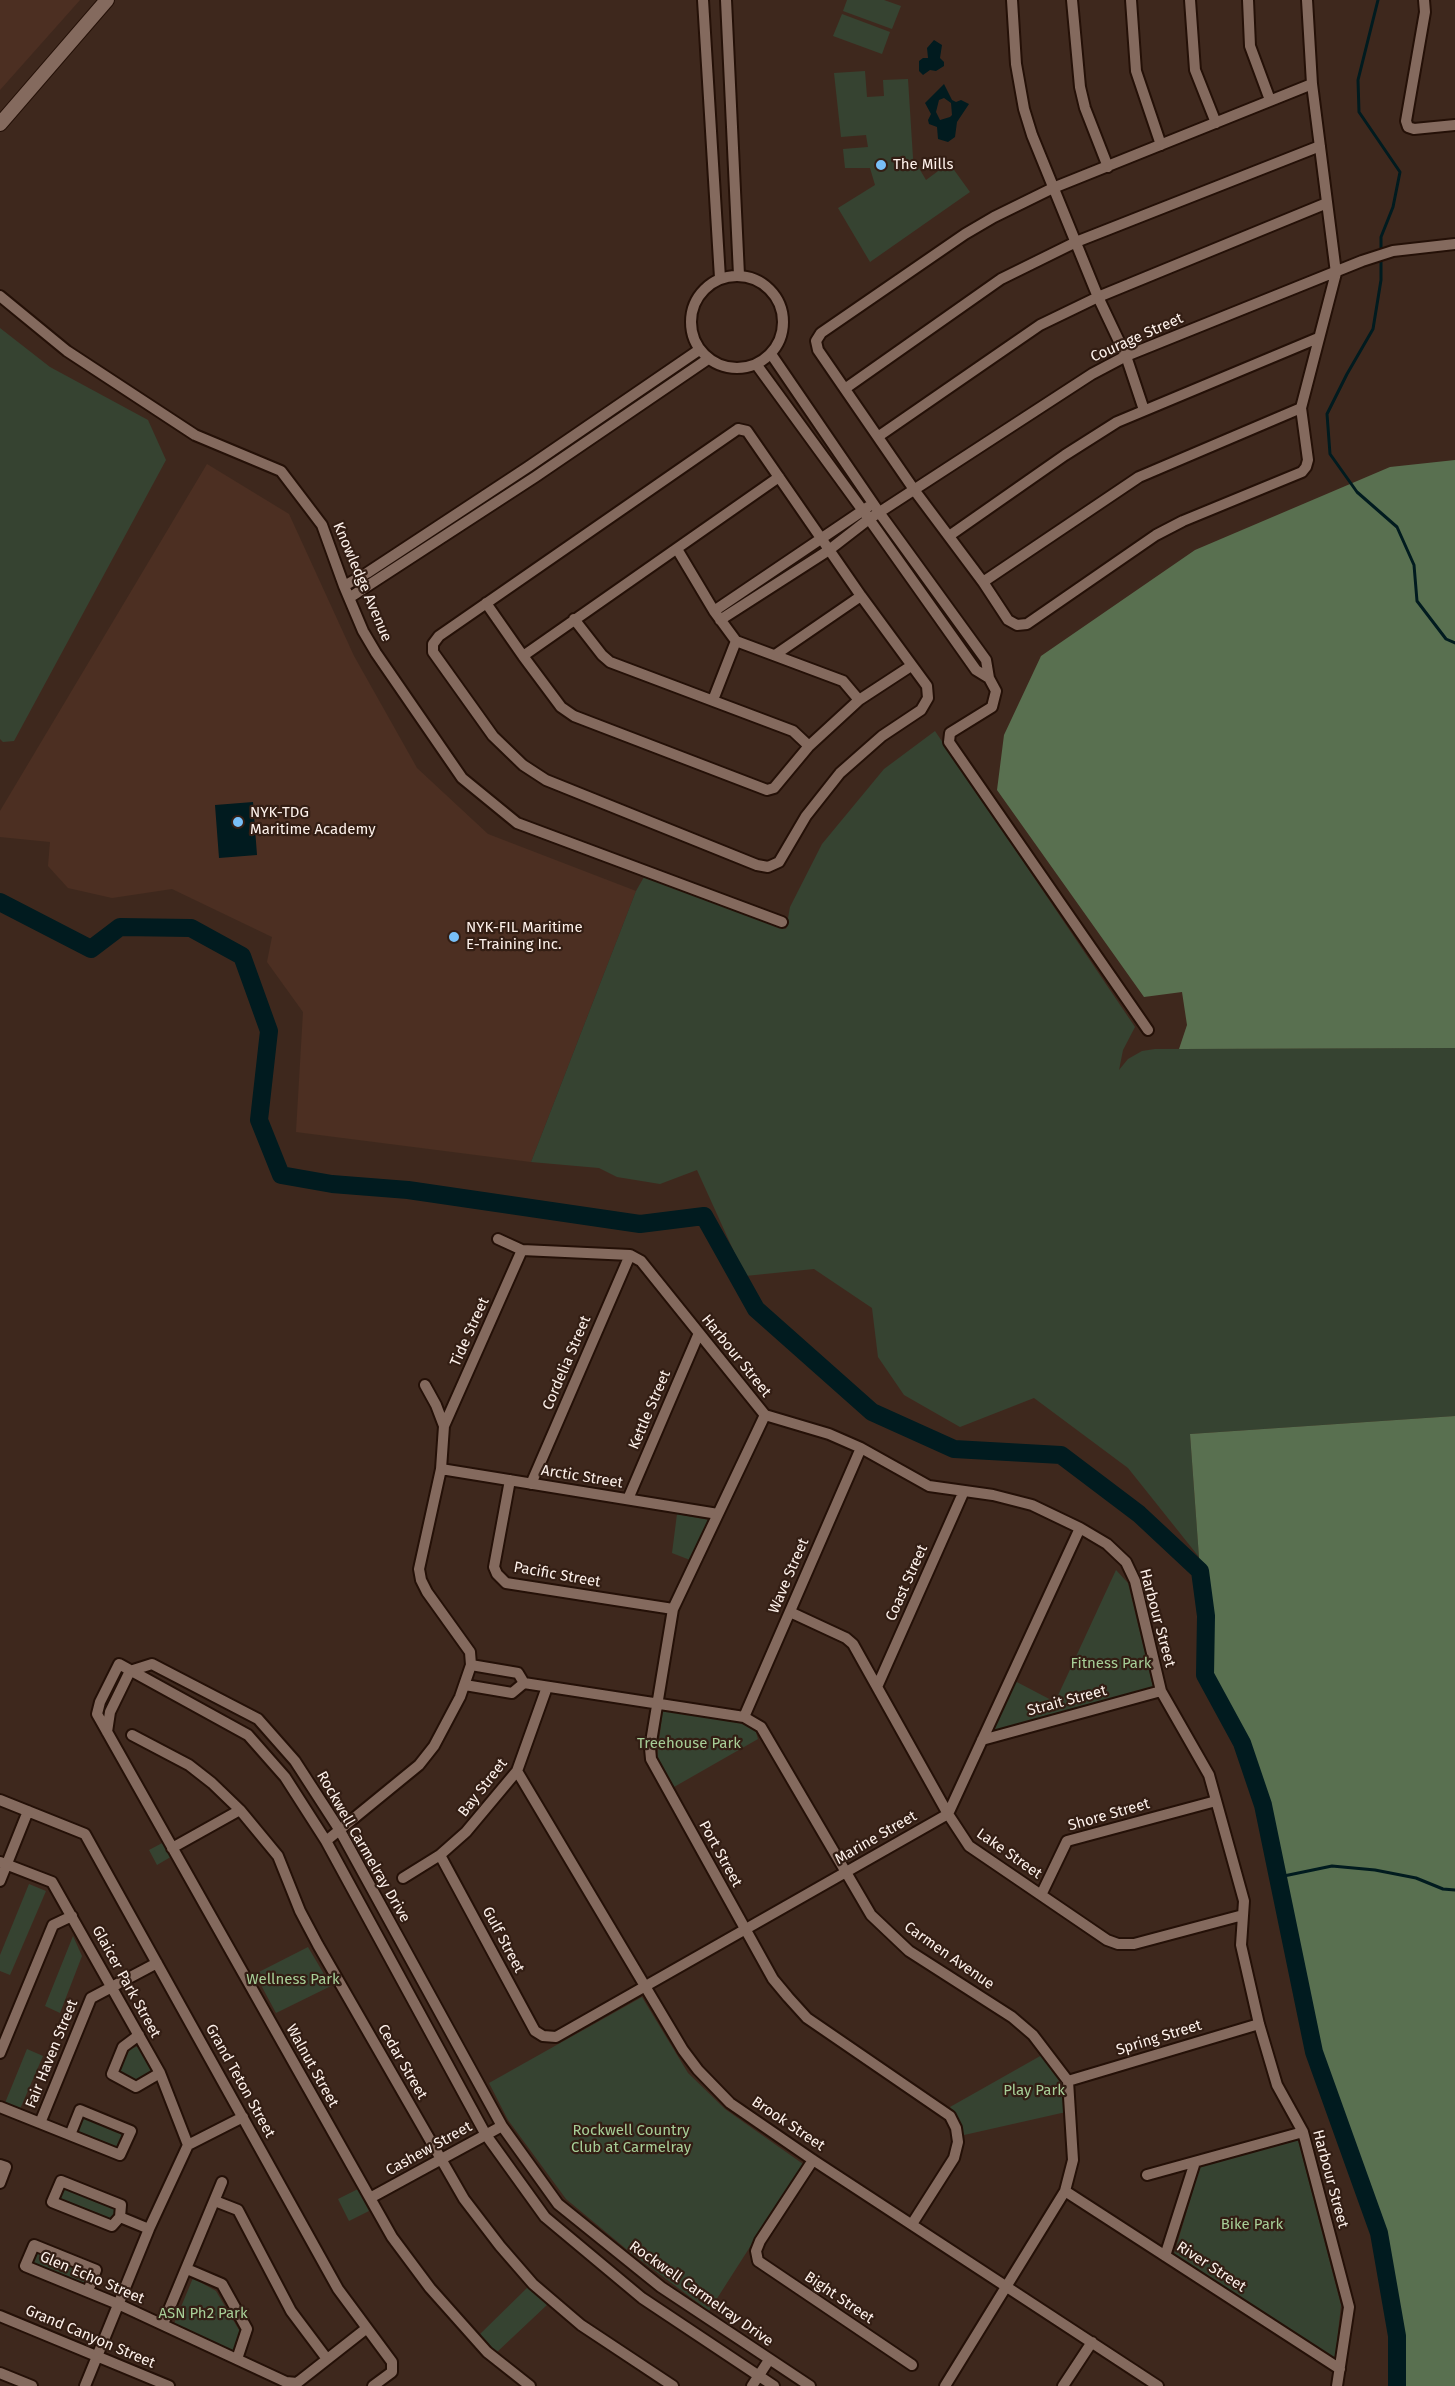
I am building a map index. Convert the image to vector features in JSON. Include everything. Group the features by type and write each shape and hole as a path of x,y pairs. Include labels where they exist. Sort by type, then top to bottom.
{"street":[{"path":"0,124 106,0"},
{"path":"703,0 720,278"},
{"path":"726,0 739,275"},
{"path":"1012,0 1016,64 1024,110 1053,189 1125,356 1144,410"},
{"path":"1072,0 1080,87 1085,108 1108,167"},
{"path":"1131,0 1136,71 1161,145"},
{"path":"1190,0 1195,70 1216,123"},
{"path":"1248,0 1250,46 1270,100"},
{"path":"1307,0 1312,84 1336,273 1301,408 1308,460 1302,472 1169,527 1097,574 1027,624 1017,625 1008,620 818,351 816,341 821,333 965,234 994,217 1053,189 1312,84"},
{"path":"1424,0 1424,19 1406,121 1408,127 1414,129 1455,125"},
{"path":"710,112 730,110"},
{"path":"846,388 1001,279 1076,242 1320,146"},
{"path":"712,152 732,151"},
{"path":"879,436 1040,325 1098,297 1327,203"},
{"name":"Courage Street","path":"866,515 876,508 915,491 1092,374 1125,356 1362,261 1393,251 1455,244"},
{"path":"739,275 756,279 771,290 780,304 783,322 780,339 771,354 756,364 740,369 723,367 708,359 699,350 691,334 690,317 695,301 705,287 720,278 739,275"},
{"name":"Knowledge Avenue","path":"0,296 67,351 195,435 281,471 322,525 349,598 363,631 376,653 462,778 517,823 782,922"},
{"path":"949,536 1090,438 1118,422 1318,338"},
{"path":"344,585 367,573 528,467 699,350"},
{"path":"771,354 876,508 986,660 988,678"},
{"path":"349,598 535,477 708,359"},
{"path":"756,364 976,670 988,678 996,691 992,707 950,734 949,742 1148,1030"},
{"path":"983,582 1139,477 1301,408"},
{"path":"738,429 747,431 779,477 861,597 927,686 928,698 921,710 882,736 840,773 806,816 779,862 768,867 757,865 546,780 505,750 433,652 434,644 439,636 738,429"},
{"path":"524,656 779,477"},
{"path":"717,615 822,538 866,515"},
{"path":"717,615 829,550 866,515"},
{"path":"677,549 717,615 736,641 843,681 859,700"},
{"path":"775,655 861,597"},
{"path":"486,603 561,707 574,716 766,790 774,788 809,746 859,700 911,666"},
{"path":"574,619 610,662 793,731 809,746"},
{"path":"713,700 736,641"},
{"path":"498,1239 522,1250 630,1255"},
{"name":"Tide Street","path":"444,1426 522,1250"},
{"name":"Harbour Street","path":"630,1255 641,1261 765,1415 813,1427 861,1448 929,1486 993,1495 1032,1505 1107,1544 1126,1562 1135,1581 1161,1691 1209,1775 1244,1901 1241,1945 1259,2024 1277,2085 1303,2132 1349,2307 1337,2386"},
{"name":"Cordelia Street","path":"531,1484 630,1255"},
{"name":"Kettle Street","path":"628,1499 699,1333"},
{"path":"326,1841 418,1765 434,1746 465,1685 471,1665 470,1652 427,1592 419,1569 441,1469 444,1426 425,1385"},
{"name":"Port Street","path":"765,1415 673,1609 650,1748 651,1759 773,1979 807,2018 950,2116 956,2128 958,2142 954,2158 912,2224"},
{"name":"Wave Street","path":"744,1716 861,1448"},
{"name":"Arctic Street","path":"441,1469 718,1514"},
{"name":"Pacific Street","path":"510,1480 494,1567 497,1574 506,1582 673,1609"},
{"name":"Coast Street","path":"877,1688 964,1491"},
{"path":"948,1814 1080,1528"},
{"name":"Lake Street","path":"790,1612 846,1638 853,1644 948,1814 969,1846 1107,1940 1118,1944 1134,1944 1243,1915"},
{"name":"Walnut Street","path":"130,1671 119,1664 100,1702 97,1714 107,1732 392,2237 430,2288 487,2352 530,2386"},
{"name":"Rockwell Carmelray Drive","path":"130,1671 152,1664 258,1719 295,1761 339,1829 502,2126 558,2204 661,2287 810,2386"},
{"path":"471,1665 518,1673 524,1683"},
{"path":"107,1732 110,1712 130,1671"},
{"name":"Rockwell Carmelray Drive","path":"130,1671 248,1736 285,1777 326,1841 486,2135 545,2217 642,2298 776,2386"},
{"path":"465,1685 512,1693 524,1683 744,1716"},
{"name":"Bay Street","path":"403,1878 440,1855 466,1832 488,1809 517,1772 548,1687"},
{"name":"Strait Street","path":"982,1740 1161,1691"},
{"name":"Carmen Avenue","path":"744,1716 761,1727 848,1872 871,1915 909,1951 1012,2017 1033,2035 1068,2081"},
{"name":"Cedar Street","path":"132,1735 189,1765 212,1783 240,1810 278,1856 300,1911 318,1945 464,2199 532,2284 580,2325 673,2386"},
{"name":"Brook Street","path":"517,1772 698,2070 730,2103 1158,2386"},
{"name":"Grand Teton Street","path":"0,1800 85,1834 338,2289 392,2362 392,2373 373,2386"},
{"name":"Shore Street","path":"1041,1895 1066,1841 1216,1801"},
{"path":"172,1848 240,1810"},
{"path":"0,1881 3,1863 28,1811"},
{"name":"Marine Street","path":"543,2036 556,2037 948,1814"},
{"name":"Gulf Street","path":"440,1855 536,2031 543,2036"},
{"name":"Glaicer Park Street","path":"3,1863 52,1882 160,2073 188,2145"},
{"path":"0,2053 53,1925 72,1916"},
{"name":"Fair Haven Street","path":"40,2123 91,1998 157,1963"},
{"name":"Spring Street","path":"1068,2081 1259,2024"},
{"path":"139,2035 123,2047 112,2074 136,2087 160,2073"},
{"path":"945,2386 1065,2191 1073,2160 1068,2081"},
{"path":"0,2107 40,2123 70,2135 120,2155 131,2131 80,2110 70,2135"},
{"path":"85,2386 96,2354 149,2229 188,2145 243,2117"},
{"name":"Cashew Street","path":"370,2198 502,2126"},
{"path":"1147,2175 1303,2132"},
{"name":"Bight Street","path":"813,2160 760,2241 756,2251 758,2260 765,2267 912,2365"},
{"path":"1165,2256 1195,2162"},
{"path":"0,2164 6,2167 0,2183"},
{"path":"61,2181 121,2205 120,2217 112,2226 52,2202 61,2181"},
{"path":"163,2324 222,2182"},
{"name":"River Street","path":"1065,2191 1340,2369"},
{"path":"215,2201 238,2210 291,2311 327,2359"},
{"path":"120,2217 149,2229"},
{"name":"Glen Echo Street","path":"88,2291 96,2270 34,2245 25,2266 163,2324 286,2382 297,2383 367,2328"},
{"path":"187,2269 222,2284 247,2329 237,2359"},
{"name":"Grand Canyon Street","path":"0,2316 169,2386"},
{"path":"1062,2386 1092,2342"},
{"path":"752,2386 769,2360"},
{"path":"776,2386 787,2371"},
{"path":"0,2373 32,2386"}],"shaded area":[{"path":"0,0 80,0 0,90"},
{"name":"NYK-TDG Maritime Academy","path":"207,464 289,514 354,656 417,768 488,834 636,891 531,1162 296,1132 303,1012 267,962 272,937 172,889 112,898 68,888 48,866 50,842 0,837 0,811"}],"green space":[{"path":"847,0 884,0 901,6 892,29 843,11"},
{"path":"842,14 890,32 882,54 833,36"},
{"name":"The Mills","path":"865,71 867,97 884,96 883,80 908,79 913,158 926,180 949,163 970,192 870,262 838,208 875,185 870,168 845,168 843,149 868,147 866,135 841,137 834,73"},
{"path":"0,328 50,367 148,420 166,460 14,741 3,742 0,739"},
{"path":"1455,460 1455,1048 1179,1049 1187,1025 1182,992 1144,997 997,790 1004,735 1041,656 1195,550 1390,467"},
{"path":"935,731 1135,1027 1123,1050 1119,1070 1128,1059 1142,1051 1155,1049 1455,1048 1455,1416 1190,1434 1199,1557 1128,1468 1034,1398 960,1427 904,1395 878,1357 872,1308 814,1269 745,1276 697,1170 660,1184 617,1177 599,1168 531,1162 636,891 644,877 786,929 790,907 822,844 884,769"},
{"path":"1455,1416 1455,2386 1397,2386 1397,2336 1379,2233 1314,2052 1263,1805 1242,1743 1205,1675 1206,1616 1200,1571 1190,1434"},
{"path":"677,1514 709,1520 690,1560 672,1553"},
{"name":"Fitness Park","path":"1116,1570 1128,1583 1153,1687 987,1736 1013,1680 1055,1702"},
{"name":"Treehouse Park","path":"663,1708 740,1723 755,1729 758,1739 674,1787 657,1758"},
{"path":"166,1841 174,1855 157,1865 149,1850"},
{"path":"29,1884 46,1891 10,1975 0,1971 0,1955"},
{"path":"73,1936 82,1956 60,2013 45,2006"},
{"name":"Wellness Park","path":"308,1947 331,1986 276,2013 255,1974"},
{"name":"Rockwell Country Club at Carmelray","path":"642,1997 688,2073 725,2109 803,2164 709,2311 631,2253 566,2199 508,2120 489,2083"},
{"path":"138,2046 153,2072 137,2083 116,2072 128,2050"},
{"path":"27,2049 43,2056 20,2109 5,2103"},
{"name":"Play Park","path":"1042,2055 1062,2081 1066,2112 964,2135 950,2107"},
{"path":"83,2114 125,2132 118,2151 75,2134"},
{"name":"Bike Park","path":"1298,2140 1341,2305 1335,2359 1174,2254 1200,2167"},
{"path":"62,2183 118,2205 118,2216 111,2224 55,2200"},
{"path":"358,2189 369,2211 349,2221 338,2199"},
{"path":"35,2248 94,2272 87,2289 27,2266"},
{"name":"ASN Ph2 Park","path":"193,2278 216,2291 242,2335 234,2354 173,2326"},
{"path":"528,2287 548,2304 496,2353 478,2336"}],"water":[{"path":"934,40 942,45 940,58 944,66 936,71 930,70 923,75 919,71 919,61 928,58 927,48"},
{"path":"944,84 952,100 956,102 961,100 969,104 957,122 955,137 948,142 938,139 937,127 929,124 931,114 925,103","holes":["944,98 951,103 952,115 940,120 936,112 939,100"]},
{"path":"253,802 257,855 219,858 215,805"}],"waterway":[{"path":"1378,0 1358,80 1359,112 1400,172 1393,207 1381,237 1381,280 1373,329 1327,414 1330,454 1357,492 1397,527 1414,565 1417,601 1446,639 1455,643"},
{"path":"0,902 91,949 120,927 191,928 242,956 269,1031 259,1120 281,1175 332,1184 408,1190 640,1224 704,1216 756,1309 872,1412 954,1449 1061,1455 1139,1514 1200,1571 1206,1616 1205,1675 1242,1743 1263,1805 1314,2052 1379,2233 1397,2336 1397,2386"},
{"path":"1279,1877 1332,1866 1375,1870 1416,1878 1443,1889 1455,1890"}],"place":[{"name":"The Mills","path":"881,165"},
{"name":"NYK-TDG Maritime Academy","path":"238,822"},
{"name":"NYK-FIL Maritime E-Training Inc.","path":"454,937"}]}
